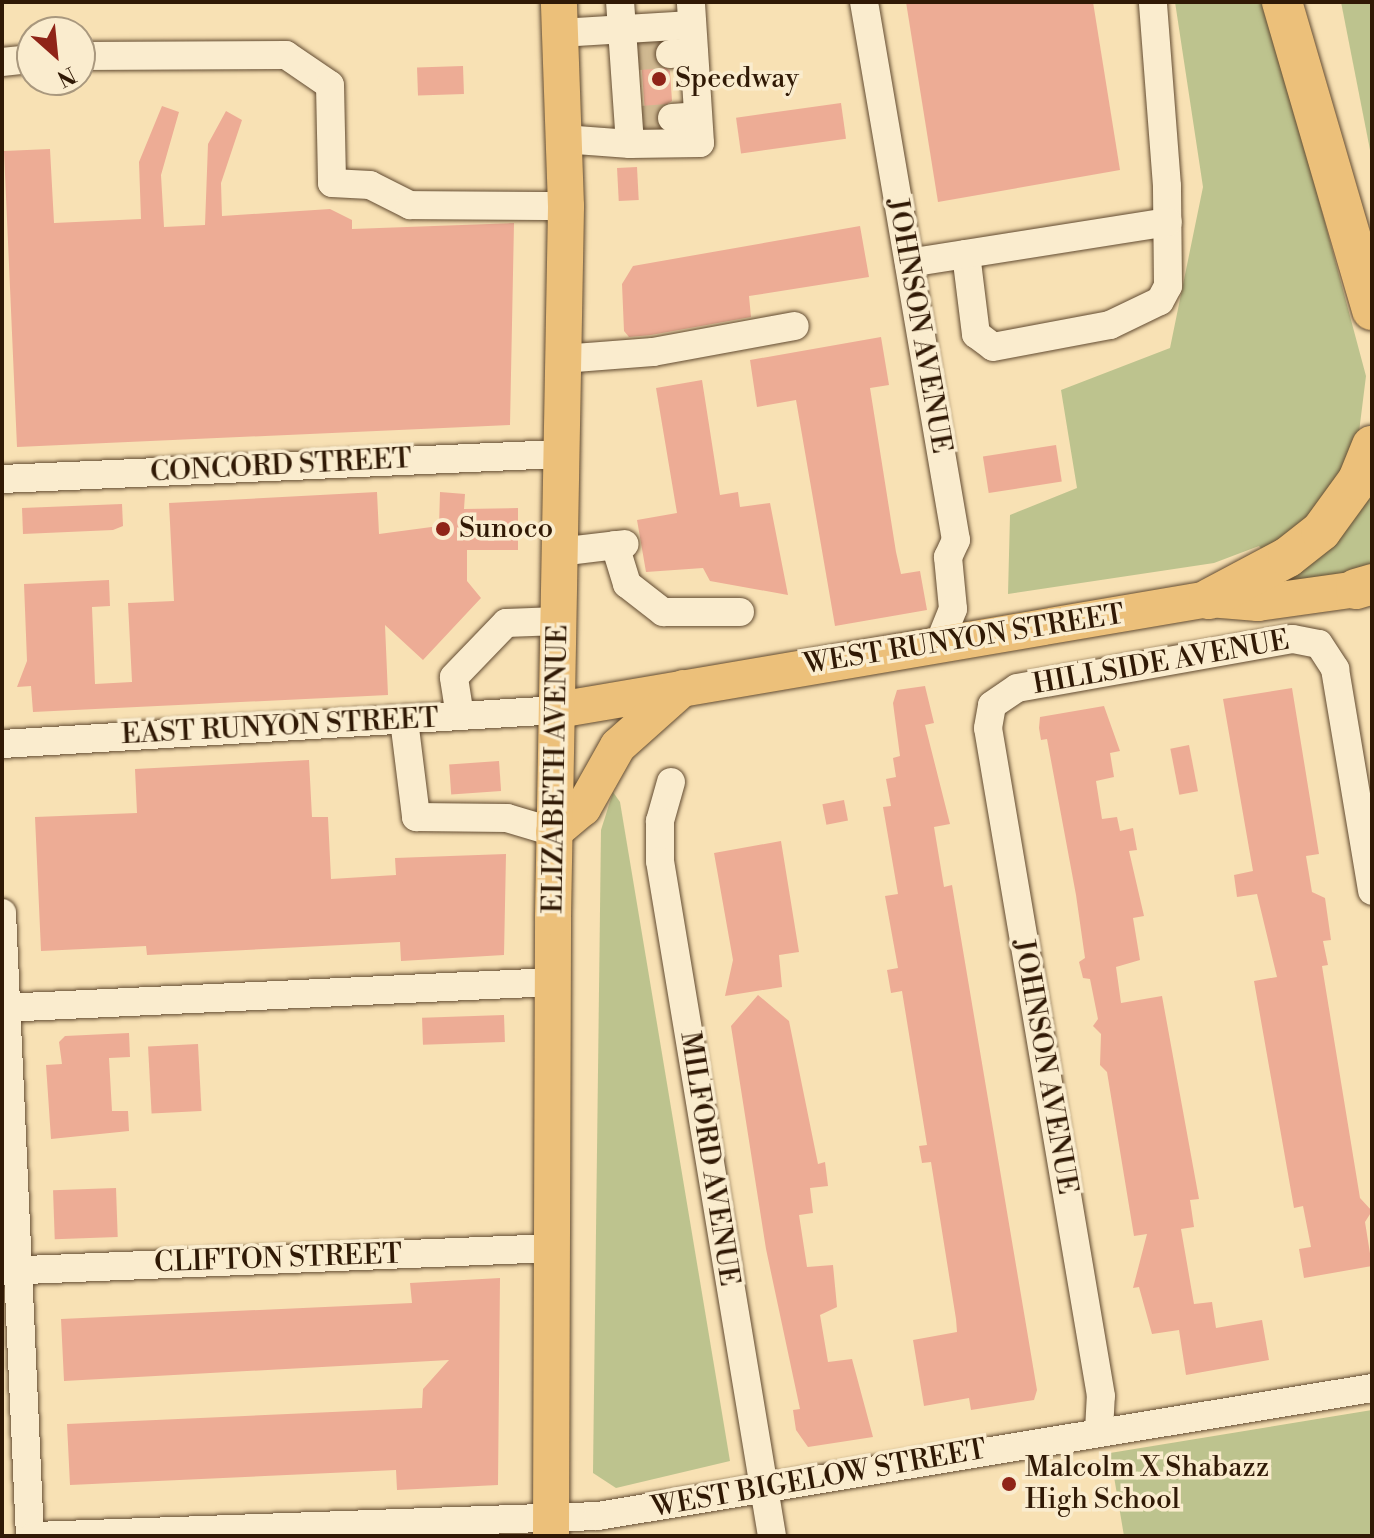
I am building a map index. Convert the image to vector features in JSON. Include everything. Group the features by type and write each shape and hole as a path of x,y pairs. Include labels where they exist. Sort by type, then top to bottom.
{"highway":[{"path":"1282,2 1372,310"},
{"path":"1310,2 1372,268"},
{"path":"1209,599 1288,557 1321,531 1358,480 1372,446"}],"main road":[{"name":"ELIZABETH AVENUE","path":"550,1525 554,832 566,206 559,18"},
{"name":"WEST RUNYON STREET","path":"558,710 1209,599 1258,603 1367,587"},
{"path":"554,832 583,808 618,746 684,687"}],"street":[{"path":"620,2 628,48 633,128"},
{"name":"JOHNSON AVENUE","path":"864,2 956,540 948,557 953,609 938,646"},
{"path":"966,254 976,334 993,347 1110,325 1160,301 1168,286 1168,222 1153,2"},
{"path":"559,18 628,48 687,33 685,117 700,143 633,128 563,139"},
{"path":"96,56 286,55 330,85 332,183 370,185 410,205 566,206"},
{"path":"909,263 1168,222"},
{"path":"562,359 653,352 795,326"},
{"name":"CONCORD STREET","path":"2,479 560,454"},
{"path":"559,552 620,544 627,584 663,612 740,612"},
{"path":"460,716 454,677 506,623 558,621"},
{"name":"HILLSIDE AVENUE","path":"992,705 1017,688 1293,639 1319,644 1335,669 1372,891"},
{"name":"JOHNSON AVENUE","path":"992,705 988,728 1101,1396 1099,1431"},
{"name":"EAST RUNYON STREET","path":"2,744 558,710"},
{"path":"404,720 416,817 507,818 554,832"},
{"name":"MILFORD AVENUE","path":"671,782 660,821 660,861 772,1536"},
{"path":"2,913 9,1270 32,1536"},
{"path":"4,1008 553,982"},
{"name":"CLIFTON STREET","path":"9,1270 553,1248"},
{"name":"WEST BIGELOW STREET","path":"32,1536 550,1525 1099,1431 1372,1388"}],"green space":[{"path":"1175,2 1266,2 1366,376 1359,432 1341,474 1301,526 1264,552 1259,546 1214,563 1008,594 1010,515 1077,488 1061,390 1170,348 1203,187"},
{"path":"1341,2 1372,2 1372,160"},
{"path":"1372,489 1372,567 1282,586 1280,578"},
{"path":"613,792 620,802 730,1461 616,1488 593,1473 601,830"},
{"path":"1372,1410 1372,1536 1124,1536 1110,1453"}],"building":[{"path":"906,2 1093,2 1120,170 938,202"},
{"path":"657,44 653,56 670,71 672,101 657,110 658,127 646,127 640,45"},
{"path":"463,66 464,94 418,96 417,68"},
{"path":"841,103 846,139 741,153 736,118"},
{"path":"162,106 179,112 161,175 164,227 205,225 208,144 226,111 242,120 221,183 222,216 330,209 352,220 352,229 514,223 510,425 17,447 4,151 50,149 54,223 141,219 139,162"},
{"path":"637,167 639,200 619,201 617,168"},
{"path":"860,226 869,277 749,296 751,317 651,335 629,337 624,331 622,284 633,266"},
{"path":"881,337 889,385 870,388 896,552 901,574 920,571 927,610 835,626 796,400 757,407 750,360"},
{"path":"702,380 720,495 738,492 740,507 770,503 788,595 710,581 703,568 646,572 637,520 677,513 656,388"},
{"path":"1056,445 1062,482 989,493 983,457"},
{"path":"377,492 379,534 439,526 440,492 465,494 464,509 518,508 518,550 467,550 467,581 481,598 423,660 385,625 388,695 33,712 31,686 17,687 27,661 24,584 109,580 110,606 92,607 95,684 132,682 128,603 174,601 169,503"},
{"path":"122,504 123,526 113,530 23,534 22,508"},
{"path":"925,686 934,723 925,725 950,824 934,827 944,887 952,885 1037,1390 1034,1400 971,1410 969,1398 924,1406 913,1340 957,1332 956,1319 931,1162 922,1163 919,1146 927,1145 902,991 891,993 887,970 898,968 885,896 898,894 883,807 891,806 886,779 896,777 893,758 900,756 893,703 897,690"},
{"path":"1292,688 1319,854 1306,856 1312,892 1325,898 1331,940 1323,941 1328,965 1322,966 1360,1198 1372,1211 1365,1222 1372,1266 1304,1278 1299,1249 1311,1247 1303,1206 1294,1208 1254,981 1277,977 1257,894 1237,897 1234,875 1253,871 1223,699"},
{"path":"1104,706 1120,751 1110,753 1114,777 1096,781 1102,819 1117,817 1120,831 1133,828 1137,850 1129,851 1144,916 1133,918 1140,960 1116,967 1121,1003 1162,996 1199,1199 1190,1200 1194,1227 1181,1229 1194,1304 1212,1302 1216,1328 1262,1320 1269,1360 1186,1375 1179,1330 1152,1334 1139,1287 1133,1288 1147,1234 1134,1236 1107,1072 1100,1065 1101,1034 1093,1026 1098,1019 1090,979 1083,978 1079,962 1085,958 1076,895 1047,739 1041,740 1039,728 1040,717"},
{"path":"1189,745 1198,791 1179,795 1170,749"},
{"path":"309,760 312,817 328,817 331,879 396,875 395,858 506,854 504,955 401,961 400,942 147,955 146,946 41,951 35,817 137,813 135,769"},
{"path":"499,761 501,791 451,794 449,764"},
{"path":"844,800 848,821 826,825 822,804"},
{"path":"781,841 799,952 779,955 782,987 725,996 733,960 714,853"},
{"path":"758,995 789,1021 818,1164 825,1162 828,1186 810,1188 813,1213 799,1215 807,1267 833,1265 837,1307 820,1315 828,1362 852,1359 873,1437 808,1447 796,1430 793,1410 800,1409 766,1249 731,1026"},
{"path":"504,1015 505,1042 423,1045 422,1018"},
{"path":"129,1033 130,1057 109,1058 112,1111 128,1111 129,1131 51,1139 46,1065 62,1064 59,1042 65,1036"},
{"path":"198,1044 202,1111 152,1114 148,1047"},
{"path":"116,1188 118,1237 55,1239 53,1190"},
{"path":"500,1278 498,1485 397,1490 396,1470 70,1485 67,1424 422,1408 423,1389 449,1360 64,1381 61,1319 412,1303 410,1283"}],"tunnel":[{"path":"638,56 670,54"},
{"path":"641,120 672,118"}],"place":[{"name":"Speedway","path":"659,79"},
{"name":"Sunoco","path":"443,529"},
{"name":"Malcolm X Shabazz High School","path":"1009,1484"}]}
